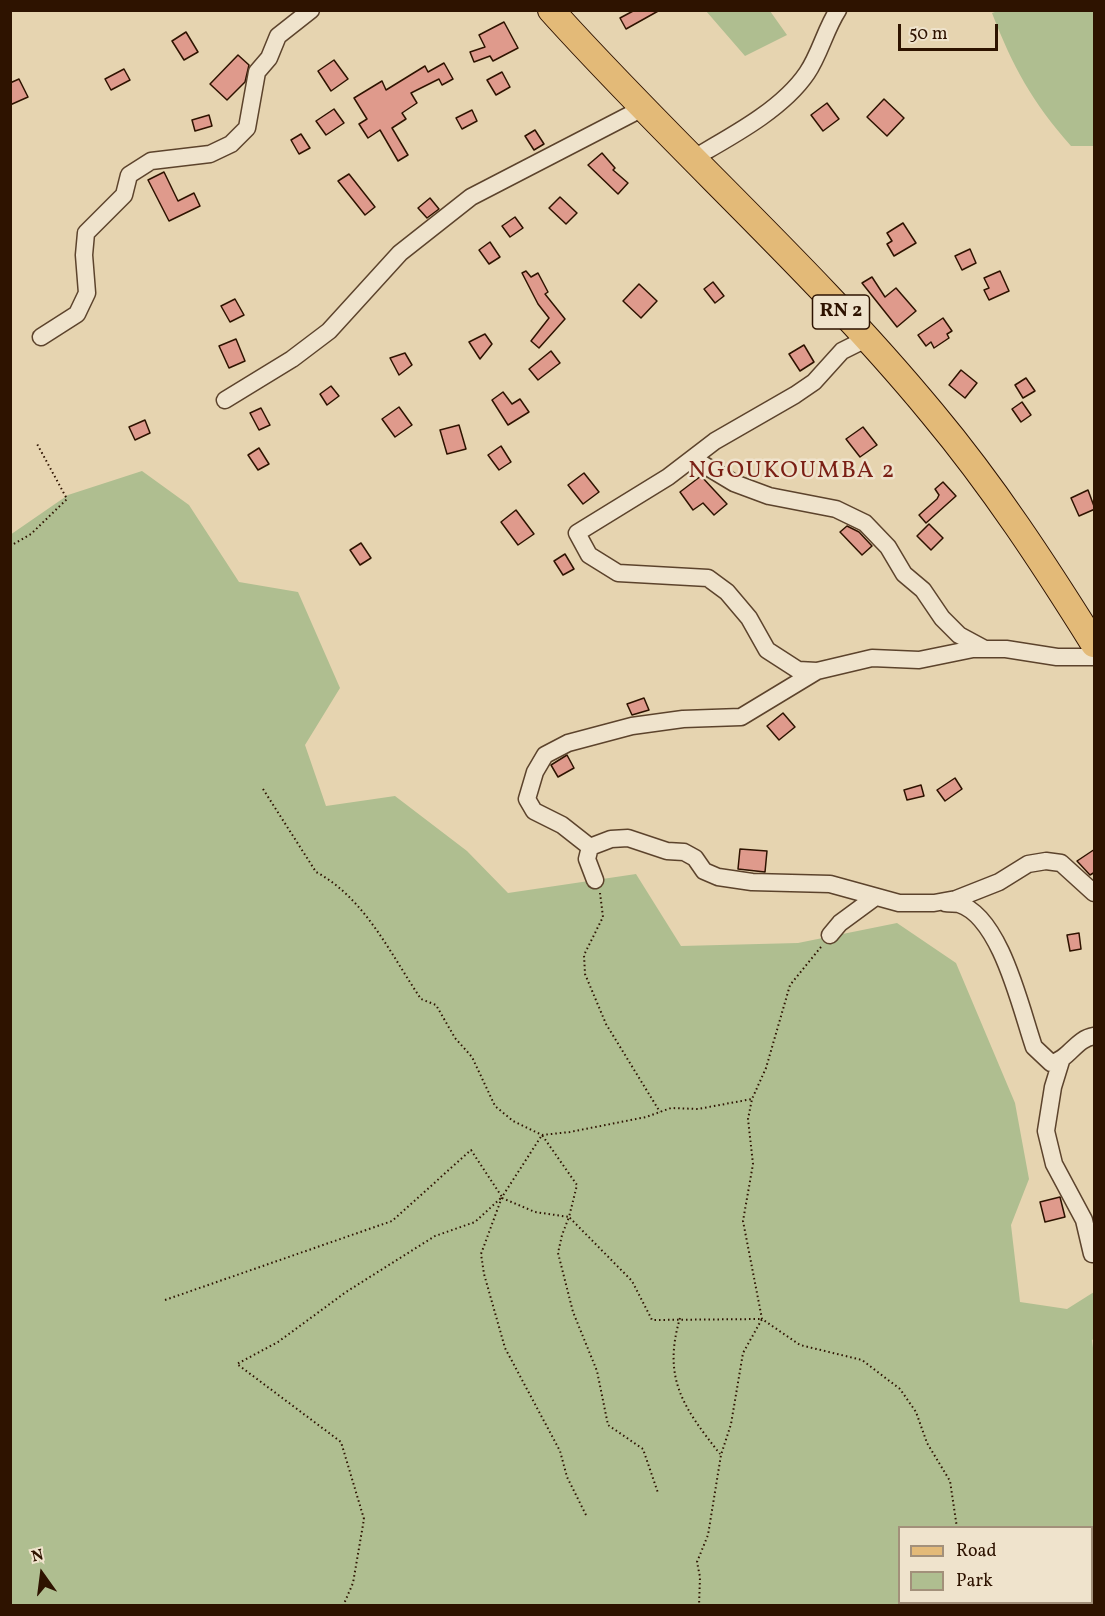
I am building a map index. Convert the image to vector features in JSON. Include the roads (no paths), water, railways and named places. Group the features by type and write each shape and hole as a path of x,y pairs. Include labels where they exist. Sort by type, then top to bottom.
{"main road":[{"name":"RN 2","path":"551,10 866,339 932,413 1028,538 1095,644"}],"street":[{"path":"41,337 77,314 87,293 84,255 86,233 124,195 129,175 151,160 210,154 231,144 247,128 257,72 269,58 278,36 311,10"},
{"path":"692,159 788,98 808,71 838,10"},
{"path":"225,400 292,359 329,331 400,253 471,197 643,108"},
{"path":"866,339 842,351 804,389 723,436 693,459 577,533 589,555 618,573 708,578 727,592 749,618 768,650 798,670 817,671 872,658 919,660 973,649 1006,649 1057,657 1095,657"},
{"path":"693,459 734,483 769,496 836,509 865,523 888,547 904,574 922,590 942,618 959,635 986,649"},
{"path":"590,847 562,825 534,812 527,798 536,772 545,756 585,736 632,726 683,719 741,717 817,671"},
{"path":"590,847 611,840 628,838 667,851 684,852 695,858 704,872 718,877 752,882 830,884 874,898 899,903 960,904 981,920 999,946 1034,1047 1051,1063 1061,1061"},
{"path":"590,847 587,859 595,880"},
{"path":"934,903 977,892 1028,864 1046,861 1061,863 1095,893"},
{"path":"830,935 840,923 874,898"},
{"path":"1092,1254 1084,1220 1054,1164 1046,1131 1053,1087 1061,1061 1074,1046 1095,1036"}],"district":[{"name":"NGOUKOUMBA 2","path":"792,473"}]}
